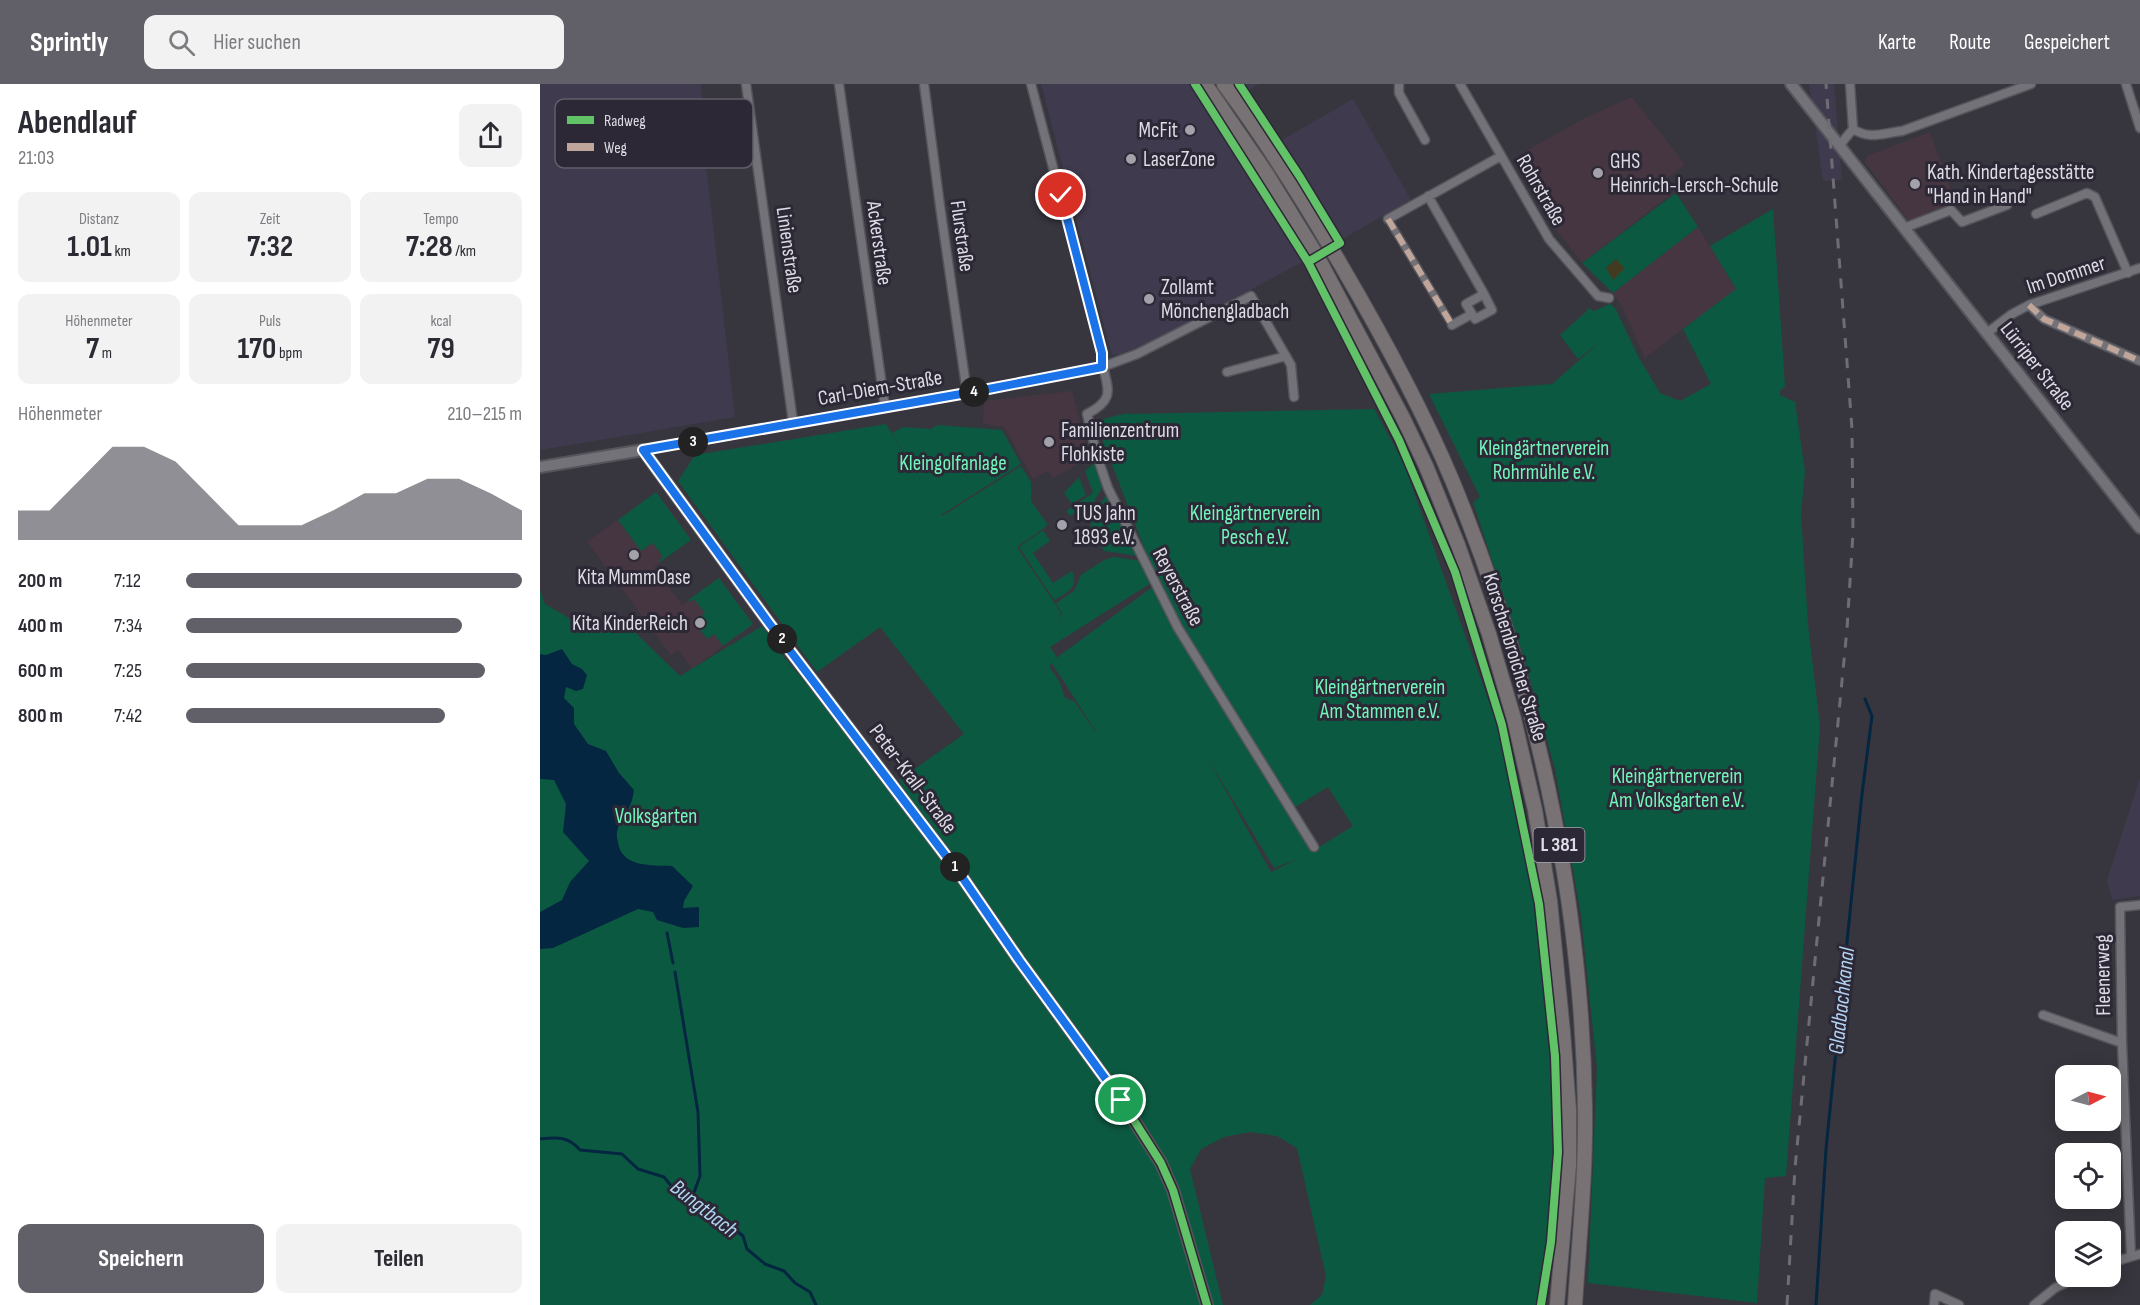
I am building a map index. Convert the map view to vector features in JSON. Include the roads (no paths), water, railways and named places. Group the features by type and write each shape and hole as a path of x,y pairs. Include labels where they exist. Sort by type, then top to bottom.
{"main road":[{"name":"Korschenbroicher Straße","path":"1205,84 1266,173 1317,256 1403,418 1426,466 1458,545 1489,634 1514,720 1535,810 1550,901 1569,1110 1569,1165 1557,1305"},
{"name":"Korschenbroicher Straße","path":"1224,84 1301,198 1377,326 1451,478 1486,566 1510,639 1532,716 1569,894 1581,1030 1585,1109 1584,1164 1575,1305"}],"street":[{"name":"Linienstraße","path":"746,84 748,99"},
{"name":"Ackerstraße","path":"839,84 885,407"},
{"name":"Flurstraße","path":"924,84 939,206 967,393"},
{"name":"Reyerstraße","path":"1031,84 1102,353 1102,367 1108,388 1107,400 1088,414 1096,456 1108,488 1178,628 1314,847"},
{"path":"1399,84 1398,93 1425,140"},
{"name":"Rohrstraße","path":"1460,84 1549,239 1598,296 1609,298"},
{"name":"Lürriper Straße","path":"1791,84 2140,528"},
{"path":"1839,146 1853,129 1850,84"},
{"path":"1853,129 1862,135 1871,136 1902,131 2031,84"},
{"path":"2126,84 2140,128"},
{"name":"Linienstraße","path":"753,134 793,422"},
{"path":"1472,314 1452,325 1388,219 1501,156"},
{"name":"Im Dommer","path":"2036,214 2087,193 2095,197 2128,273"},
{"path":"1428,196 1484,294 1492,310 1475,319 1466,304 1484,294"},
{"path":"1904,228 1951,210 1962,222 2007,205"},
{"name":"Im Dommer","path":"1987,333 2029,305 2140,268"},
{"name":"Carl-Diem-Straße","path":"540,467 967,393 1102,367 1137,354 1251,296 1291,365 1294,397"},
{"path":"2029,305 2044,319 2140,361"},
{"path":"1227,372 1286,356"},
{"name":"Peter-Krall-Straße","path":"643,450 769,623 962,877 1121,1100 1161,1163 1173,1190 1207,1305"},
{"name":"Fleenerweg","path":"2135,1255 2122,1043 2120,907 2140,905"},
{"name":"Fleenerweg","path":"2043,1015 2122,1043"},
{"path":"2034,1305 2057,1287"},
{"path":"1934,1305 1935,1294 1959,1305"}],"water":[{"path":"562,649 572,664 582,669 587,675 583,689 576,691 566,687 564,698 574,708 574,724 588,744 606,751 619,773 634,790 629,807 617,830 620,850 631,861 647,865 672,866 693,886 684,901 683,908 699,907 699,927 683,928 657,920 653,912 638,909 553,948 540,949 540,912 562,900 570,882 589,861 563,832 566,804 554,780 540,779 540,654 546,655"}],"waterway":[{"name":"Gladbachkanal","path":"1816,1305 1826,1149 1872,716 1865,699"},
{"path":"667,933 673,963"},
{"path":"675,972 698,1112 700,1176 692,1198"},
{"name":"Bungtbach","path":"540,1139 562,1139 576,1145 580,1150 622,1154 638,1169 664,1177 672,1187 692,1198 703,1213 728,1224 743,1236 747,1249 765,1264 784,1271 795,1283 810,1292 816,1305"}],"railway":[{"path":"1787,1305 1795,1168 1847,629 1853,533 1852,429 1826,84"}],"place":[{"name":"McFit","path":"1190,130"},
{"name":"LaserZone","path":"1131,159"},
{"name":"GHS Heinrich-Lersch-Schule","path":"1598,173"},
{"name":"Kath. Kindertagesstätte \"Hand in Hand\"","path":"1915,184"},
{"name":"Zollamt Mönchengladbach","path":"1149,299"},
{"name":"Familienzentrum Flohkiste","path":"1049,442"},
{"name":"TUS Jahn 1893 e.V.","path":"1062,525"},
{"name":"Kita MummOase","path":"634,555"},
{"name":"Kita KinderReich","path":"700,623"}],"park label":[{"name":"Kleingärtnerverein Rohrmühle e.V.","path":"1544,460"},
{"name":"Kleingolfanlage","path":"953,463"},
{"name":"Kleingärtnerverein Pesch e.V.","path":"1255,525"},
{"name":"Kleingärtnerverein Am Stammen e.V.","path":"1380,699"},
{"name":"Kleingärtnerverein Am Volksgarten e.V.","path":"1677,788"},
{"name":"Volksgarten","path":"656,816"}]}
